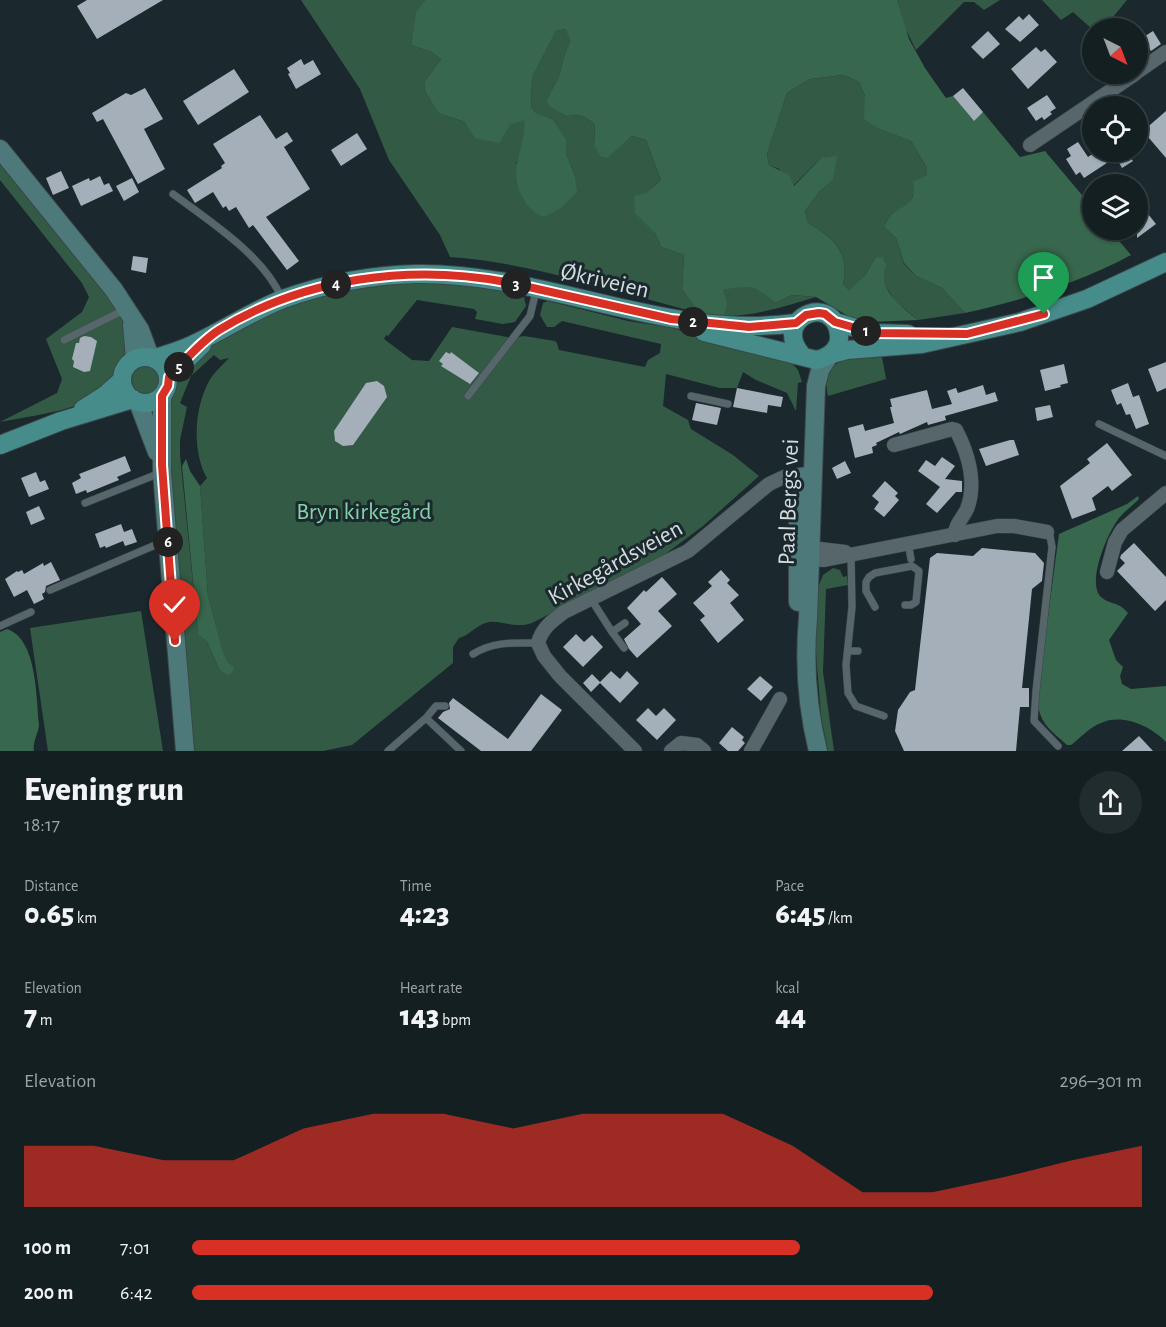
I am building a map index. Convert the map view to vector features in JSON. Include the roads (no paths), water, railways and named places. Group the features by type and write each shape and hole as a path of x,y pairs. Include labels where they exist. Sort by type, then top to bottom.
{"main road":[{"path":"967,334 873,333 835,322 825,314 819,313 806,315 796,323 792,339 795,348 802,355 816,360 847,350 922,344 967,334 1020,322 1087,299 1165,263"},
{"name":"Økriveien","path":"147,358 192,345 282,300 342,283 414,274 481,277 536,288 671,319 724,338 802,355"},
{"name":"Økriveien","path":"671,319 749,327 796,323"},
{"path":"831,355 839,339 835,322"},
{"name":"Økriveien","path":"169,377 217,332"},
{"path":"0,445 62,421 135,401 151,402 162,396 168,386 169,377 165,367 147,358 126,366 122,380 125,392 135,401"},
{"path":"62,421 92,404 122,380"}],"street":[{"path":"1148,65 1166,52"},
{"path":"1030,145 1120,84"},
{"path":"0,149 128,311 140,330 147,358"},
{"name":"Paal Bergs vei","path":"802,355 806,370 808,473 806,554 799,619 805,654 809,705 818,751"},
{"name":"Paal Bergs vei","path":"808,473 816,386 820,370 831,355"},
{"path":"162,396 162,469 185,751"},
{"path":"135,401 162,469"},
{"path":"894,445 952,429 956,430 966,453 972,479 967,508 955,529 955,535"},
{"name":"Kirkegårdsveien","path":"538,643 547,625 564,612 688,550 769,484 784,477 808,473"},
{"path":"1107,572 1115,542 1122,530 1166,493"},
{"path":"806,554 824,560 997,526 1014,526 1047,532"},
{"path":"538,643 550,666 635,751"},
{"path":"751,751 780,699"},
{"path":"671,751 681,743 697,745 704,751"}],"lane":[{"path":"174,194 239,243 277,286 282,300"},
{"path":"468,396 530,316 536,288"},
{"path":"64,340 128,311"},
{"path":"691,396 728,404"},
{"path":"1099,424 1166,456"},
{"path":"85,503 162,469"},
{"path":"1047,532 1052,547 1034,721 1058,746"},
{"path":"50,590 168,539"},
{"path":"908,543 911,559"},
{"path":"851,554 853,572 848,693 856,706 884,716"},
{"path":"875,607 866,591 866,582 869,577 875,573 886,573 912,566 919,571 916,602 905,605"},
{"path":"591,599 624,648"},
{"path":"0,626 31,612"},
{"path":"612,632 625,623"},
{"path":"473,654 483,647 497,643 538,643"},
{"path":"848,651 858,651"},
{"path":"388,751 426,718 436,706 445,706"},
{"path":"426,718 461,751"}],"park label":[{"name":"Bryn kirkegård","path":"364,511"}]}
